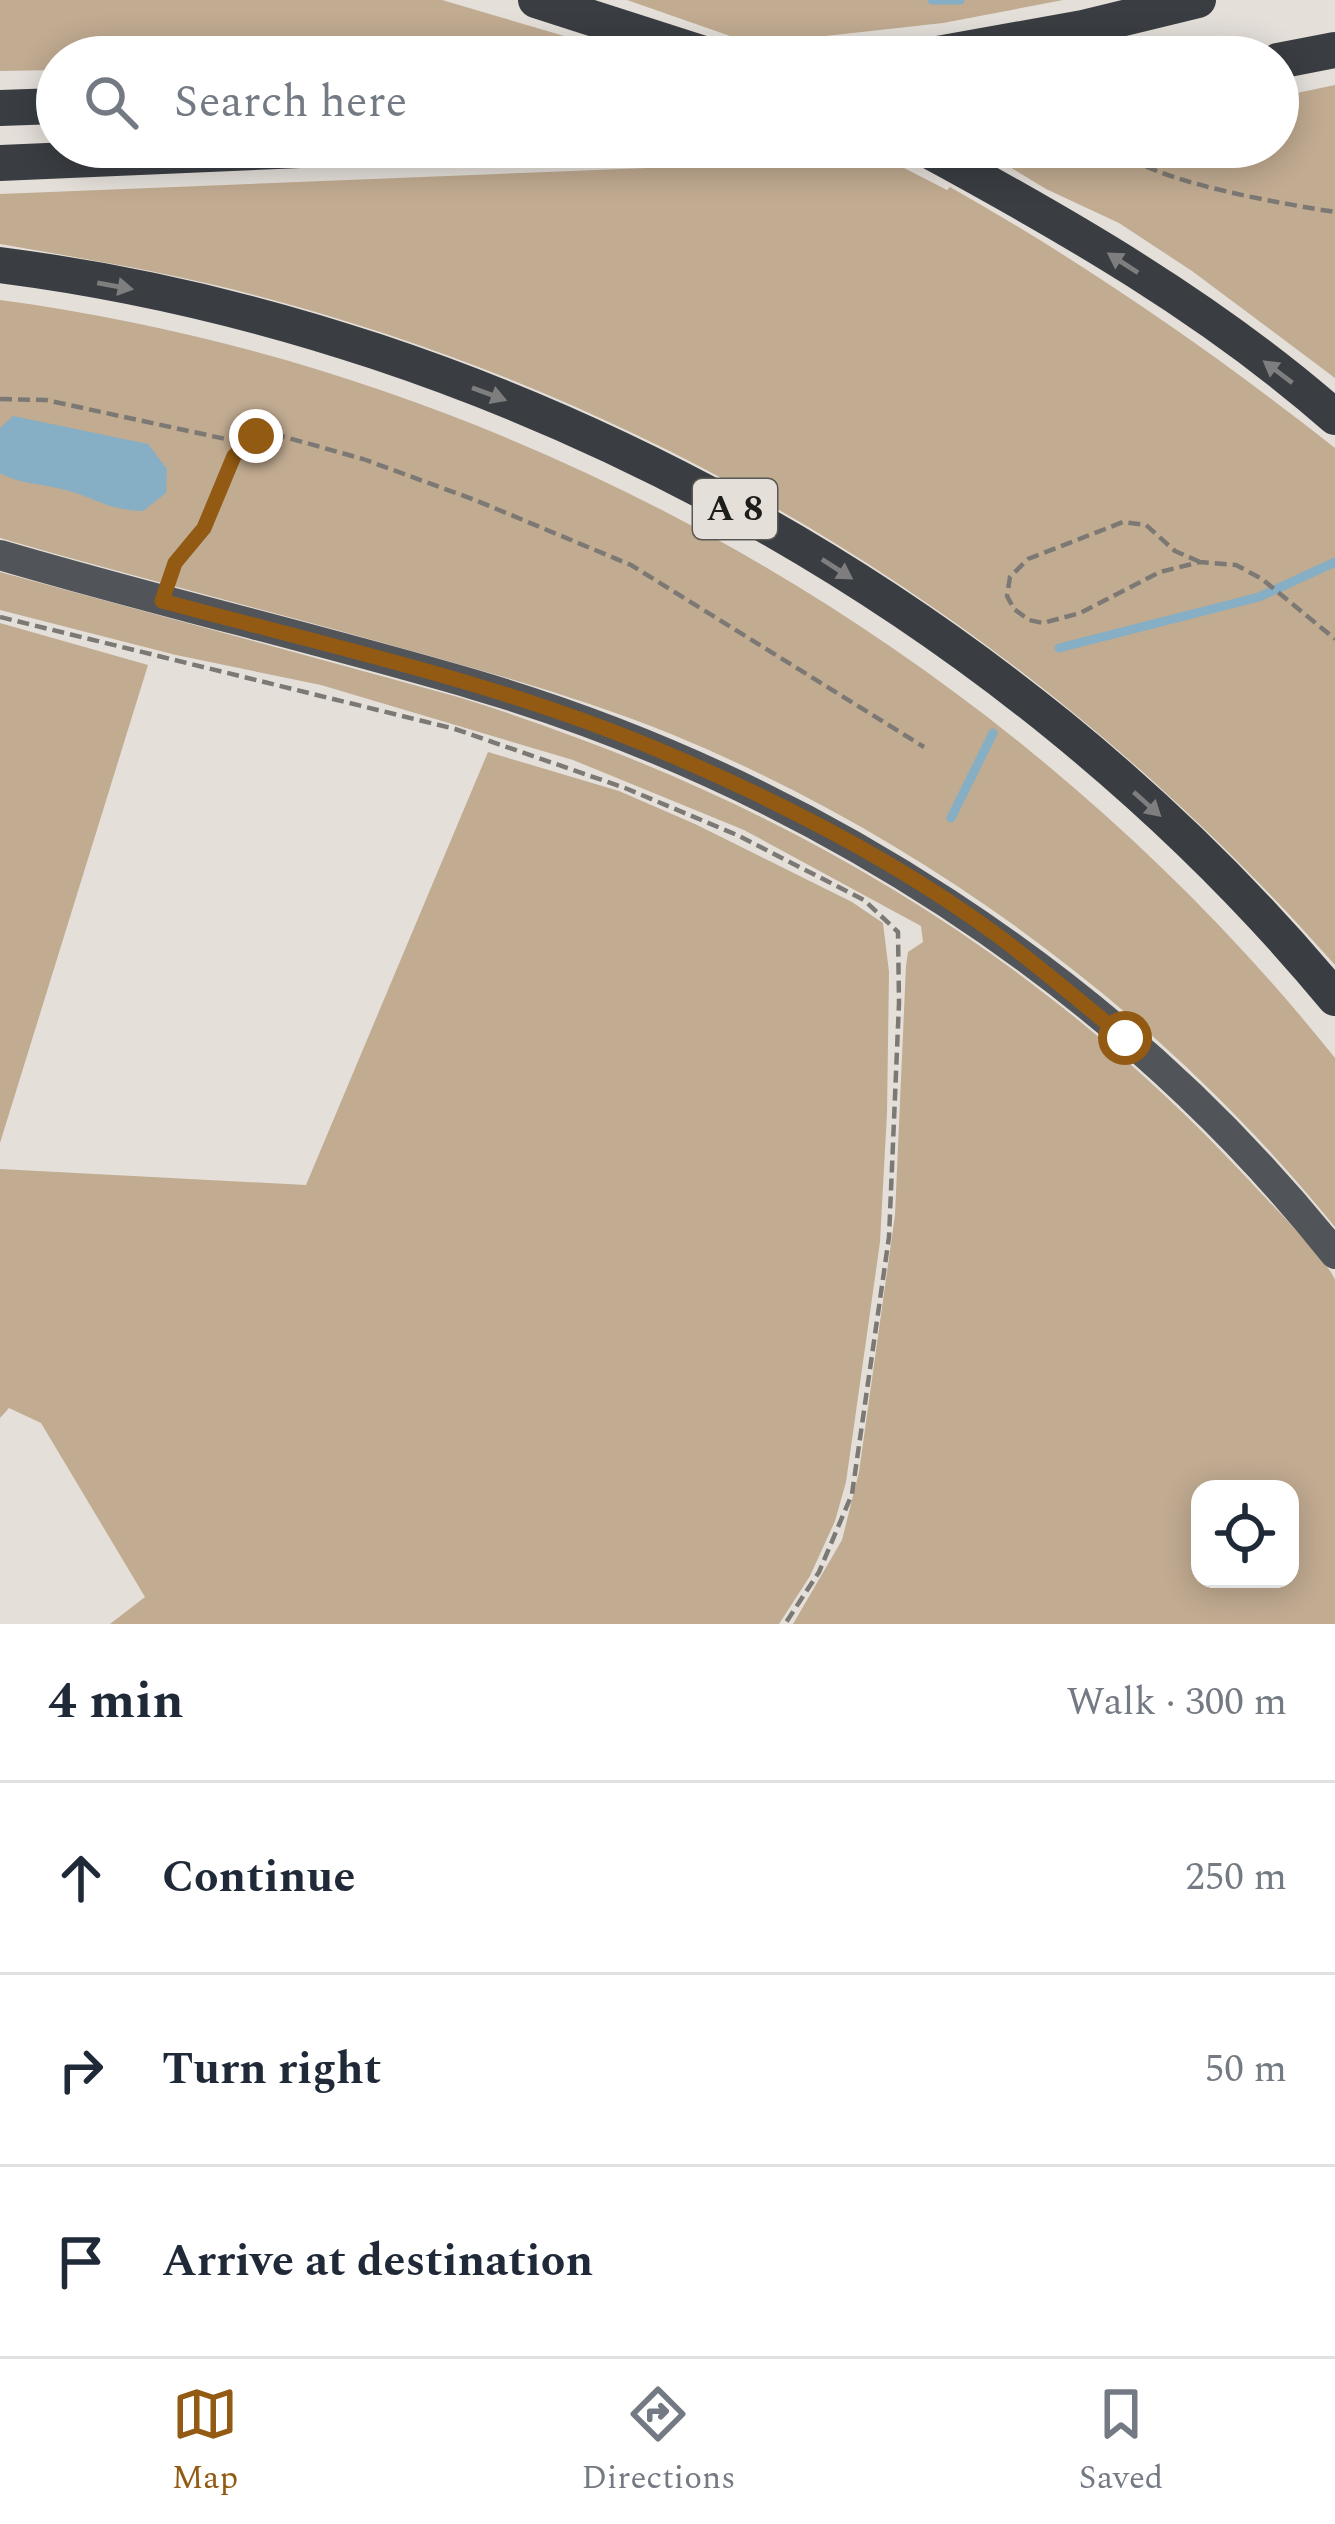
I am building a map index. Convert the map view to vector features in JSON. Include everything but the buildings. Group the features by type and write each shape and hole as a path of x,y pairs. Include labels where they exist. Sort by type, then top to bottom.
{"highway":[{"path":"536,0 648,36"},
{"path":"1038,36 1198,0"},
{"path":"1299,58 1335,50"},
{"path":"0,108 36,107"},
{"path":"0,163 36,161"},
{"path":"960,168 1172,294 1335,417"},
{"name":"A 8","path":"0,266 160,294 405,362 598,440 717,499 878,594 1016,692 1170,824 1335,998"}],"main road":[{"path":"0,555 475,685 656,748 859,848 997,935 1125,1038 1269,1175 1335,1254"}],"path":[{"path":"1151,168 1206,185 1335,212"},
{"path":"0,399 46,400 244,443"},
{"path":"162,601 175,563 204,528 234,456 244,443 268,434 363,458 569,537 649,576 924,747"},
{"path":"1200,562 1175,551 1145,524 1123,522 1028,560 1010,577 1007,596 1013,609 1042,623 1080,614 1160,572 1200,562 1236,565 1262,579 1335,639"},
{"path":"0,617 455,730 625,788 737,835 864,899 898,932 890,1237 852,1494 820,1572 785,1624"}],"shaded area":[{"path":"0,0 442,0 564,36 36,36 36,70 0,71"},
{"path":"627,0 1063,0 943,23 825,36 730,36"},
{"path":"1335,85 1335,378 1119,223 1012,168 1299,168 1299,93"},
{"path":"647,168 904,168 1001,216 1195,343 1335,448 1335,965 1224,848 1105,739 979,640 846,550 707,471 563,401 413,343 226,288 0,244 0,194"},
{"path":"0,300 192,336 381,390 564,463 739,552 906,657 1062,777 1205,911 1335,1058 1335,1227 1194,1074 1034,940 858,825 766,777 671,734 543,689 0,538"},
{"path":"0,572 458,697 571,735 679,779 885,884 1074,1016 1162,1093 1246,1177 1335,1280 1335,1624 793,1624 842,1540 859,1472 895,1215 906,966 908,952 923,942 921,926 744,830 573,760 321,685 176,655 0,610"},
{"path":"0,623 148,665 0,1143"},
{"path":"488,752 619,791 852,902 883,923 889,972 880,1242 846,1482 835,1521 810,1576 779,1624 110,1624 145,1597 41,1423 9,1408 0,1418 0,1169 306,1185"}],"water":[{"path":"13,416 148,444 167,469 166,493 143,511 130,510 0,473 0,428"}],"waterway":[{"path":"932,0 960,0"},
{"path":"1059,648 1259,597 1335,562"},
{"path":"951,818 993,733"}],"route":[{"path":"256,436 234,456 204,528 175,563 162,601 475,685 656,748 732,782 859,848 956,908 1125,1038"}]}
